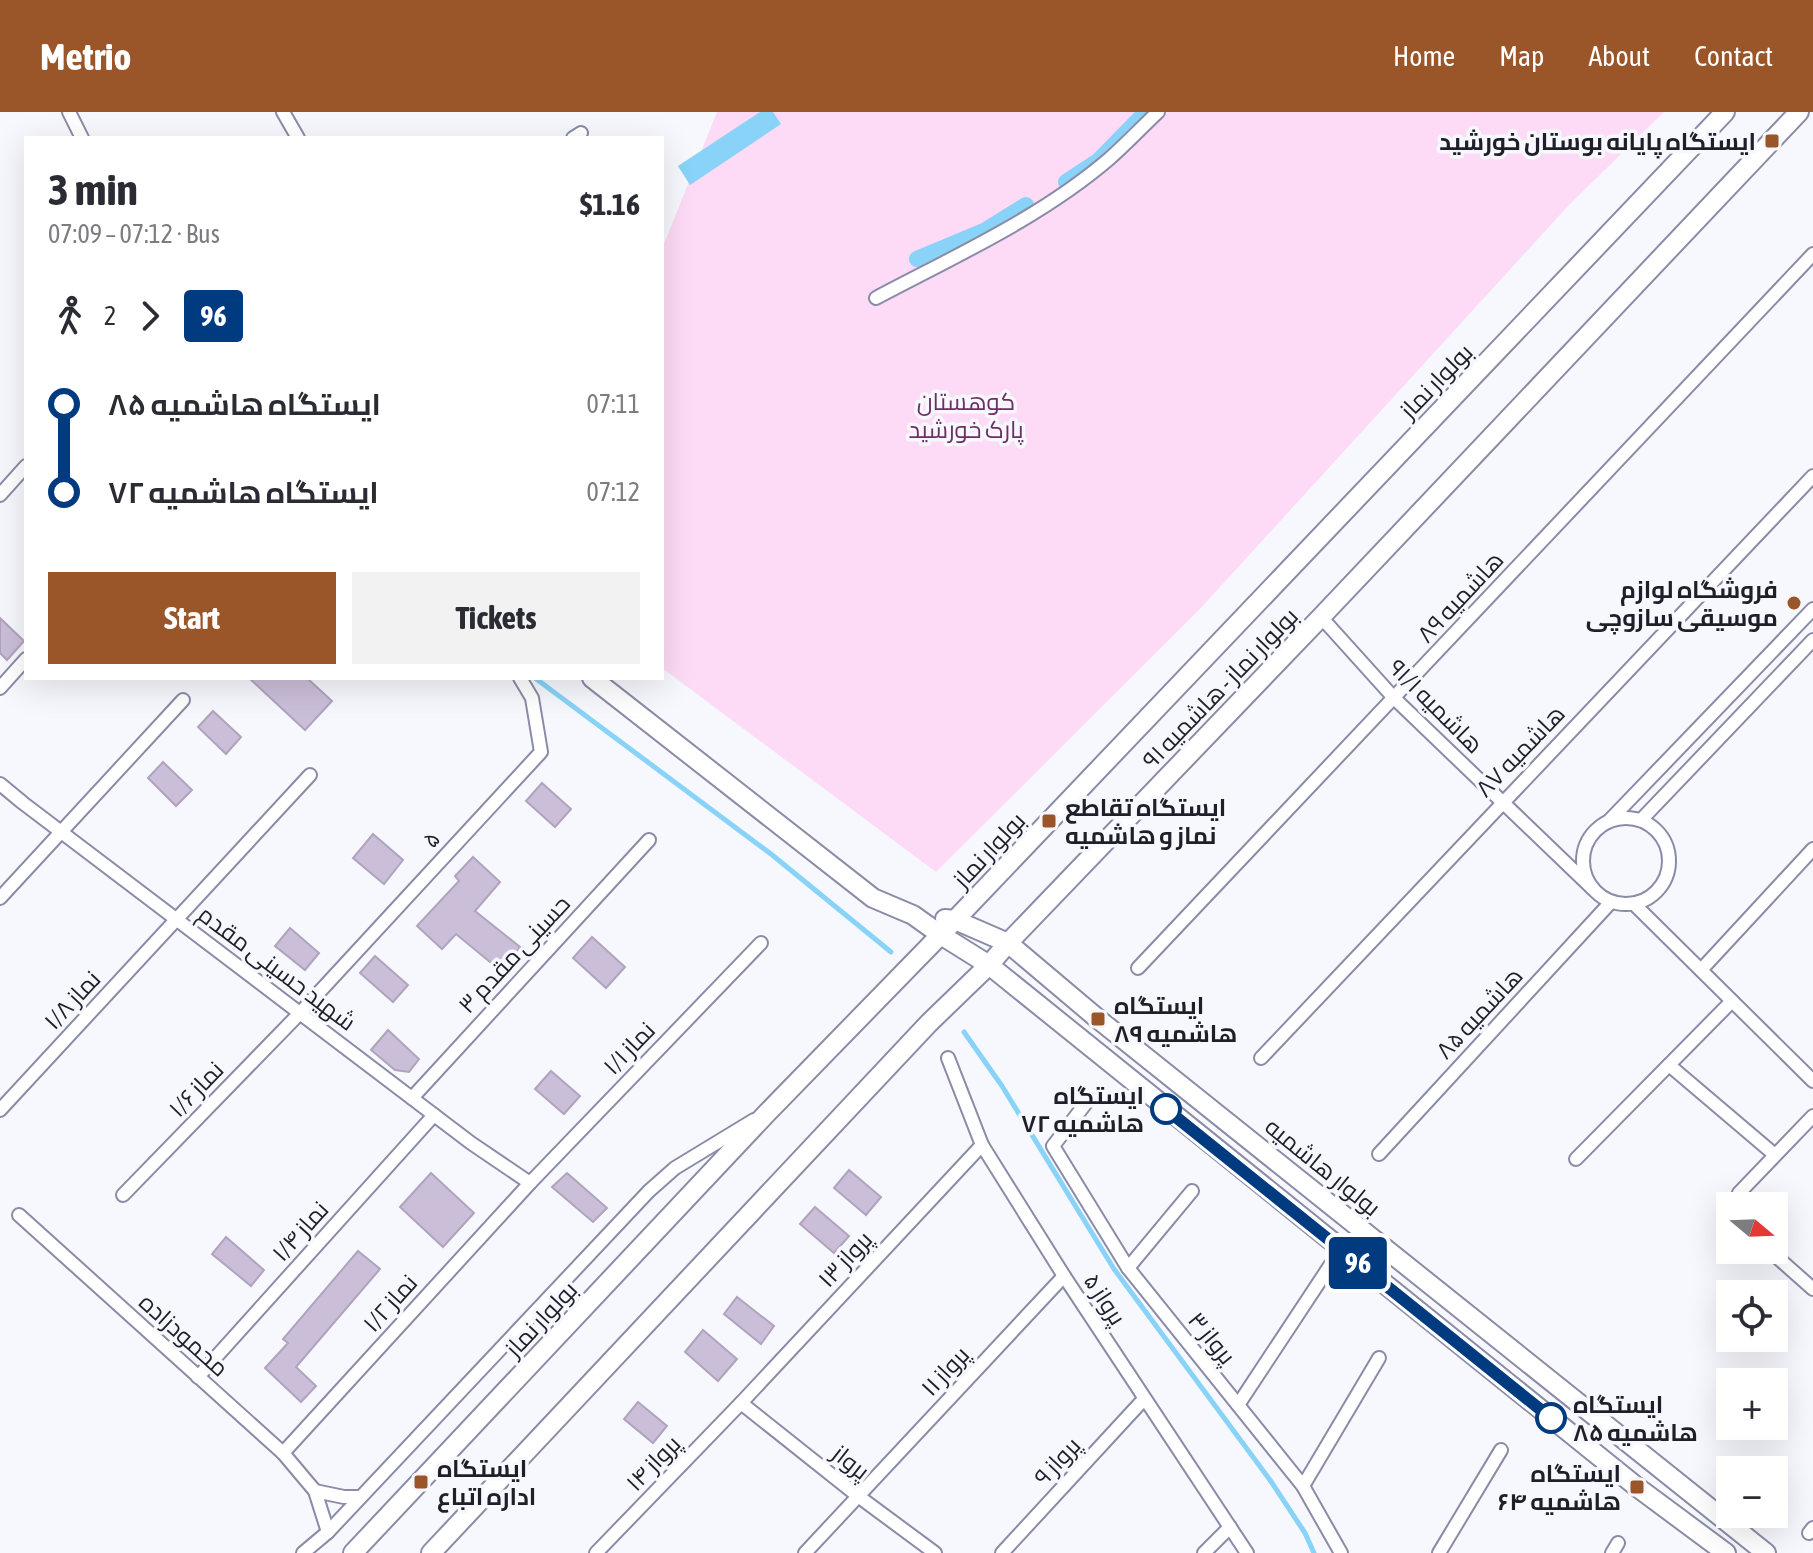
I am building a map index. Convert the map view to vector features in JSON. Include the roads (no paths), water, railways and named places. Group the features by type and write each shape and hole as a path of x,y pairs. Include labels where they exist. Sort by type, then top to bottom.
{"main road":[{"name":"بولوار نماز","path":"353,1553 767,1113 941,935 1725,112"},
{"path":"1321,617 1799,112"},
{"name":"بولوار نماز - هاشمیه ۹۱","path":"989,965 1321,617"},
{"path":"595,680 873,898 913,915 989,965 1637,1487 1727,1553 1743,1534"},
{"name":"بولوار هاشمیه","path":"913,915 955,920 1008,943 1111,1029 1766,1553"},
{"path":"431,1553 929,1023 989,965"}],"street":[{"path":"69,112 81,136"},
{"path":"283,112 297,136"},
{"path":"876,298 1008,228 1065,191 1108,160 1158,112"},
{"name":"هاشمیه ۸۹","path":"1138,968 1813,254"},
{"path":"0,495 24,468"},
{"name":"هاشمیه ۸۷","path":"1261,1058 1813,476"},
{"path":"1608,822 1813,609"},
{"name":"هاشمیه ۹۱/۱","path":"1321,617 1394,698 1593,889"},
{"path":"1641,820 1813,640"},
{"path":"0,688 24,661"},
{"name":"۵","path":"300,1013 541,752 532,698 521,680"},
{"path":"0,898 183,700"},
{"name":"نماز ۱/۸","path":"0,1110 310,775"},
{"name":"شهید حسینی مقدم","path":"0,784 434,1115 530,1183"},
{"path":"1619,818 1641,820 1651,825 1665,843 1669,853 1667,876 1654,894 1634,904 1611,902 1601,897 1587,879 1583,857 1585,846 1598,828 1608,822 1619,818"},
{"name":"حسینی مقدم ۳","path":"412,1098 649,840"},
{"path":"1701,970 1813,849"},
{"name":"هاشمیه ۸۵","path":"1379,1154 1611,902"},
{"path":"1634,904 1810,1073"},
{"name":"نماز ۱/۱","path":"530,1183 761,943"},
{"path":"1576,1159 1732,1001"},
{"name":"نماز ۱/۶","path":"123,1195 300,1013"},
{"name":"پرواز ۵","path":"948,1058 982,1145 1064,1276 1247,1553"},
{"path":"1669,1065 1775,1155"},
{"name":"پرواز ۳","path":"1086,1103 1053,1146 1128,1268 1303,1486 1341,1553"},
{"path":"303,1553 328,1532 649,1191 675,1168 767,1113"},
{"name":"نماز ۱/۴","path":"198,1377 434,1115"},
{"path":"1740,1192 1813,1116"},
{"name":"پرواز ۱۳","path":"741,1403 982,1145"},
{"name":"نماز ۱/۲","path":"283,1453 530,1183"},
{"path":"1128,1268 1192,1191"},
{"name":"محمودزاده","path":"19,1215 283,1453 315,1491 328,1532"},
{"path":"1238,1405 1341,1249"},
{"path":"1785,1264 1813,1289"},
{"name":"پرواز ۱۱","path":"805,1553 1064,1276"},
{"path":"1303,1486 1379,1358"},
{"name":"پرواز ۹","path":"1002,1553 1144,1399"},
{"name":"پرواز","path":"741,1403 935,1553"},
{"name":"پرواز ۱۴","path":"596,1553 741,1403"},
{"path":"1439,1553 1501,1450"},
{"path":"315,1491 360,1497"},
{"path":"1204,1553 1230,1527"}],"water":[{"path":"760,112 773,112 781,124 690,185 678,166"}],"waterway":[{"path":"1066,182 1098,161 1146,112"},
{"path":"917,259 984,231 1026,205"},
{"path":"538,680 771,854 891,952"},
{"path":"964,1032 1002,1086 1114,1269 1270,1480 1305,1533 1314,1553"}],"place":[{"name":"ایستگاه پایانه بوستان خورشید","path":"1772,141"},
{"name":"فروشگاه لوازم موسیقی سازوچی","path":"1794,603"},
{"name":"ایستگاه تقاطع نماز و هاشمیه","path":"1049,821"},
{"name":"ایستگاه هاشمیه ۸۹","path":"1098,1019"},
{"name":"ایستگاه هاشمیه ۷۲","path":"1166,1109"},
{"name":"ایستگاه هاشمیه ۸۵","path":"1551,1418"},
{"name":"ایستگاه اداره اتباع","path":"421,1482"},
{"name":"ایستگاه هاشمیه ۶۴","path":"1637,1487"}],"park label":[{"name":"کوهستان پارک خورشید","path":"966,415"}]}
